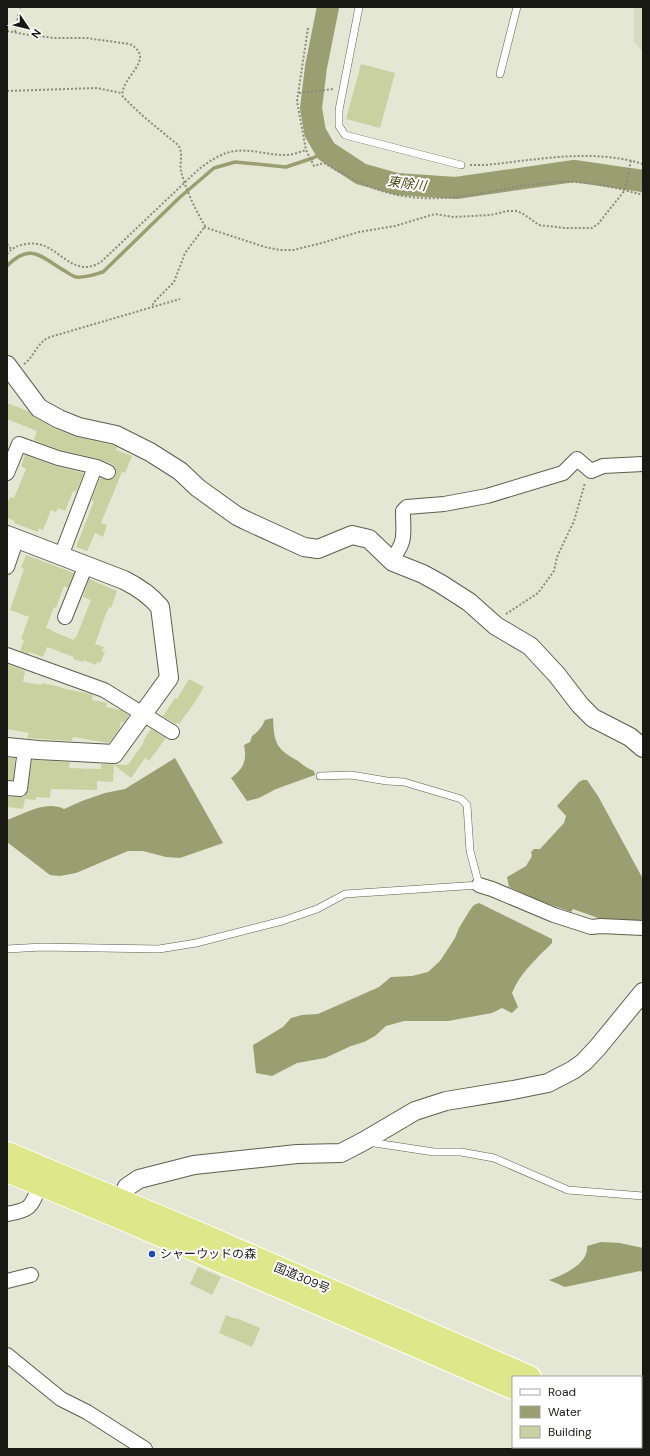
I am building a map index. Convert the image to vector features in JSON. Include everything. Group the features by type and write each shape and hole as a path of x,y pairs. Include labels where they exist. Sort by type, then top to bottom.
{"highway":[{"name":"国道309号","path":"7,1153 118,1208 512,1388"},
{"name":"国道309号","path":"7,1171 40,1185 118,1208 528,1376"}],"street":[{"path":"7,365 39,408 59,419 79,427 116,435 150,452 180,471 198,488 242,518 304,547 318,548 352,535 368,539 393,562 423,574 441,584 469,602 496,626 530,646 557,674 580,706 593,718 630,737 643,748"},
{"path":"7,473 18,444 58,458 101,469 61,556"},
{"path":"391,560 400,549 403,541 403,511 407,507 444,504 487,496 563,473 577,459 591,471 603,466 643,464"},
{"path":"7,567 12,537 124,580 139,588 160,607 169,678 114,754 7,747"},
{"path":"65,617 86,565"},
{"path":"7,655 104,690 172,732"},
{"path":"7,788 20,789 25,749"},
{"path":"479,885 554,915 591,927 643,928"},
{"path":"118,1208 127,1187 139,1179 194,1165 297,1154 341,1153 415,1112 446,1101 548,1083 573,1070 584,1062 643,992"},
{"path":"7,1214 19,1212 28,1208 33,1203 40,1185"},
{"path":"7,1281 31,1275"},
{"path":"7,1355 62,1399 87,1412 145,1449"}],"lane":[{"path":"359,7 339,110 339,126 345,135 461,165"},
{"path":"500,74 517,7"},
{"path":"7,949 159,949 196,942 282,921 318,909 345,894 479,885 470,851 467,805 461,799 404,782 387,781 351,775 320,776"},
{"path":"364,1141 434,1152 461,1152 494,1158 568,1190 643,1196"}],"path":[{"path":"15,32 20,7"},
{"path":"308,28 297,102 306,150 314,166 324,163 364,184 393,194 410,197 456,197 552,182 595,184 643,195"},
{"path":"7,31 29,36 86,38 130,44 136,47 139,52 139,64 126,82 122,93 123,97 182,149 180,169 204,227 265,247 280,250 300,248 335,240 359,232 395,226 435,214 453,217 491,215 507,211 516,211 522,213 539,225 565,228 592,228 598,224 624,190 630,160"},
{"path":"7,91 97,88 122,93"},
{"path":"298,93 333,89"},
{"path":"7,254 21,245 38,244 45,246 80,266 93,266 108,256 185,182 208,163 226,153 246,151 286,155 296,154 306,150"},
{"path":"461,165 485,165 576,156 603,156 630,160 643,164"},
{"path":"153,307 153,302 174,282 185,253 204,227"},
{"path":"7,244 12,250"},
{"path":"7,365 14,367 24,364 32,357 44,339 180,300"},
{"path":"496,626 504,616 538,593 554,571 557,557 574,521 585,483 591,471"}],"shaded area":[{"path":"634,7 643,7 643,52 634,42"}],"water":[{"path":"273,718 274,734 281,749 314,771 315,775 276,789 259,798 247,801 231,778 244,764 244,745 250,742 252,736 262,726 265,720"},
{"path":"175,758 223,843 180,858 166,857 143,851 128,851 76,873 60,876 50,875 7,842 7,820 42,807 50,806 64,809 105,793 125,789"},
{"path":"587,780 598,796 643,879 643,922 601,919 573,909 571,912 532,898 509,887 507,877 526,866 532,856 531,852 534,849 540,849 564,823 566,816 557,806 579,782"},
{"path":"479,903 552,939 552,943 529,966 515,986 512,993 518,1007 512,1013 502,1008 492,1013 448,1021 404,1021 386,1026 375,1036 364,1042 351,1046 325,1058 297,1063 272,1076 256,1073 253,1045 283,1027 291,1018 302,1015 318,1014 379,987 391,977 412,976 428,972 440,961 455,938 470,910 474,905"},
{"path":"601,1242 620,1243 643,1248 643,1272 640,1271 565,1287 549,1280 574,1268 584,1258 587,1252 587,1246"}],"building":[{"path":"361,64 395,73 380,128 346,119"},
{"path":"7,403 28,411 34,417 55,429 77,437 112,445 117,447 116,450 132,456 125,473 122,472 101,523 107,525 103,537 95,533 87,551 76,547 94,501 92,501 92,499 100,478 108,480 113,479 116,475 115,467 112,464 99,459 60,450 34,440 37,431 7,419"},
{"path":"25,455 55,466 84,473 76,492 73,491 65,511 58,508 56,512 51,510 43,530 39,528 38,532 14,523 15,521 7,518 7,505 10,497 14,498 26,469 21,466"},
{"path":"26,555 74,573 68,588 64,586 56,608 54,607 46,628 74,640 91,600 83,597 89,579 117,591 111,608 109,607 105,616 95,644 104,647 102,651 105,652 100,663 97,662 96,665 84,660 83,662 73,659 74,657 47,647 43,657 29,652 29,654 20,651 24,640 21,639 29,617 10,610 24,569 21,568"},
{"path":"7,664 25,671 23,682 41,685 42,683 93,695 92,700 107,703 106,707 121,710 128,715 128,717 124,722 121,722 119,729 109,743 73,737 72,741 27,738 29,733 7,729"},
{"path":"189,679 204,687 179,724 177,722 176,724 163,716 175,698 177,699"},
{"path":"151,729 166,738 149,761 145,758 131,778 114,765 113,782 97,781 97,790 51,789 50,798 36,797 36,800 25,799 23,809 7,807 8,797 24,797 27,794 32,760 70,762 69,768 101,769 101,764 128,765"},
{"path":"7,758 15,758 13,780 7,780"},
{"path":"198,1267 221,1277 212,1295 190,1284"},
{"path":"226,1315 260,1328 252,1347 219,1333"}],"waterway":[{"name":"東除川","path":"328,7 316,67 311,108 315,132 326,151 361,174 397,184 456,188 574,171 643,181"},
{"path":"7,266 23,254 30,253 43,257 76,277 86,277 103,272 179,198 214,168 235,162 286,167 313,158 326,151"}],"place":[{"name":"シャーウッドの森","path":"152,1254"}]}
